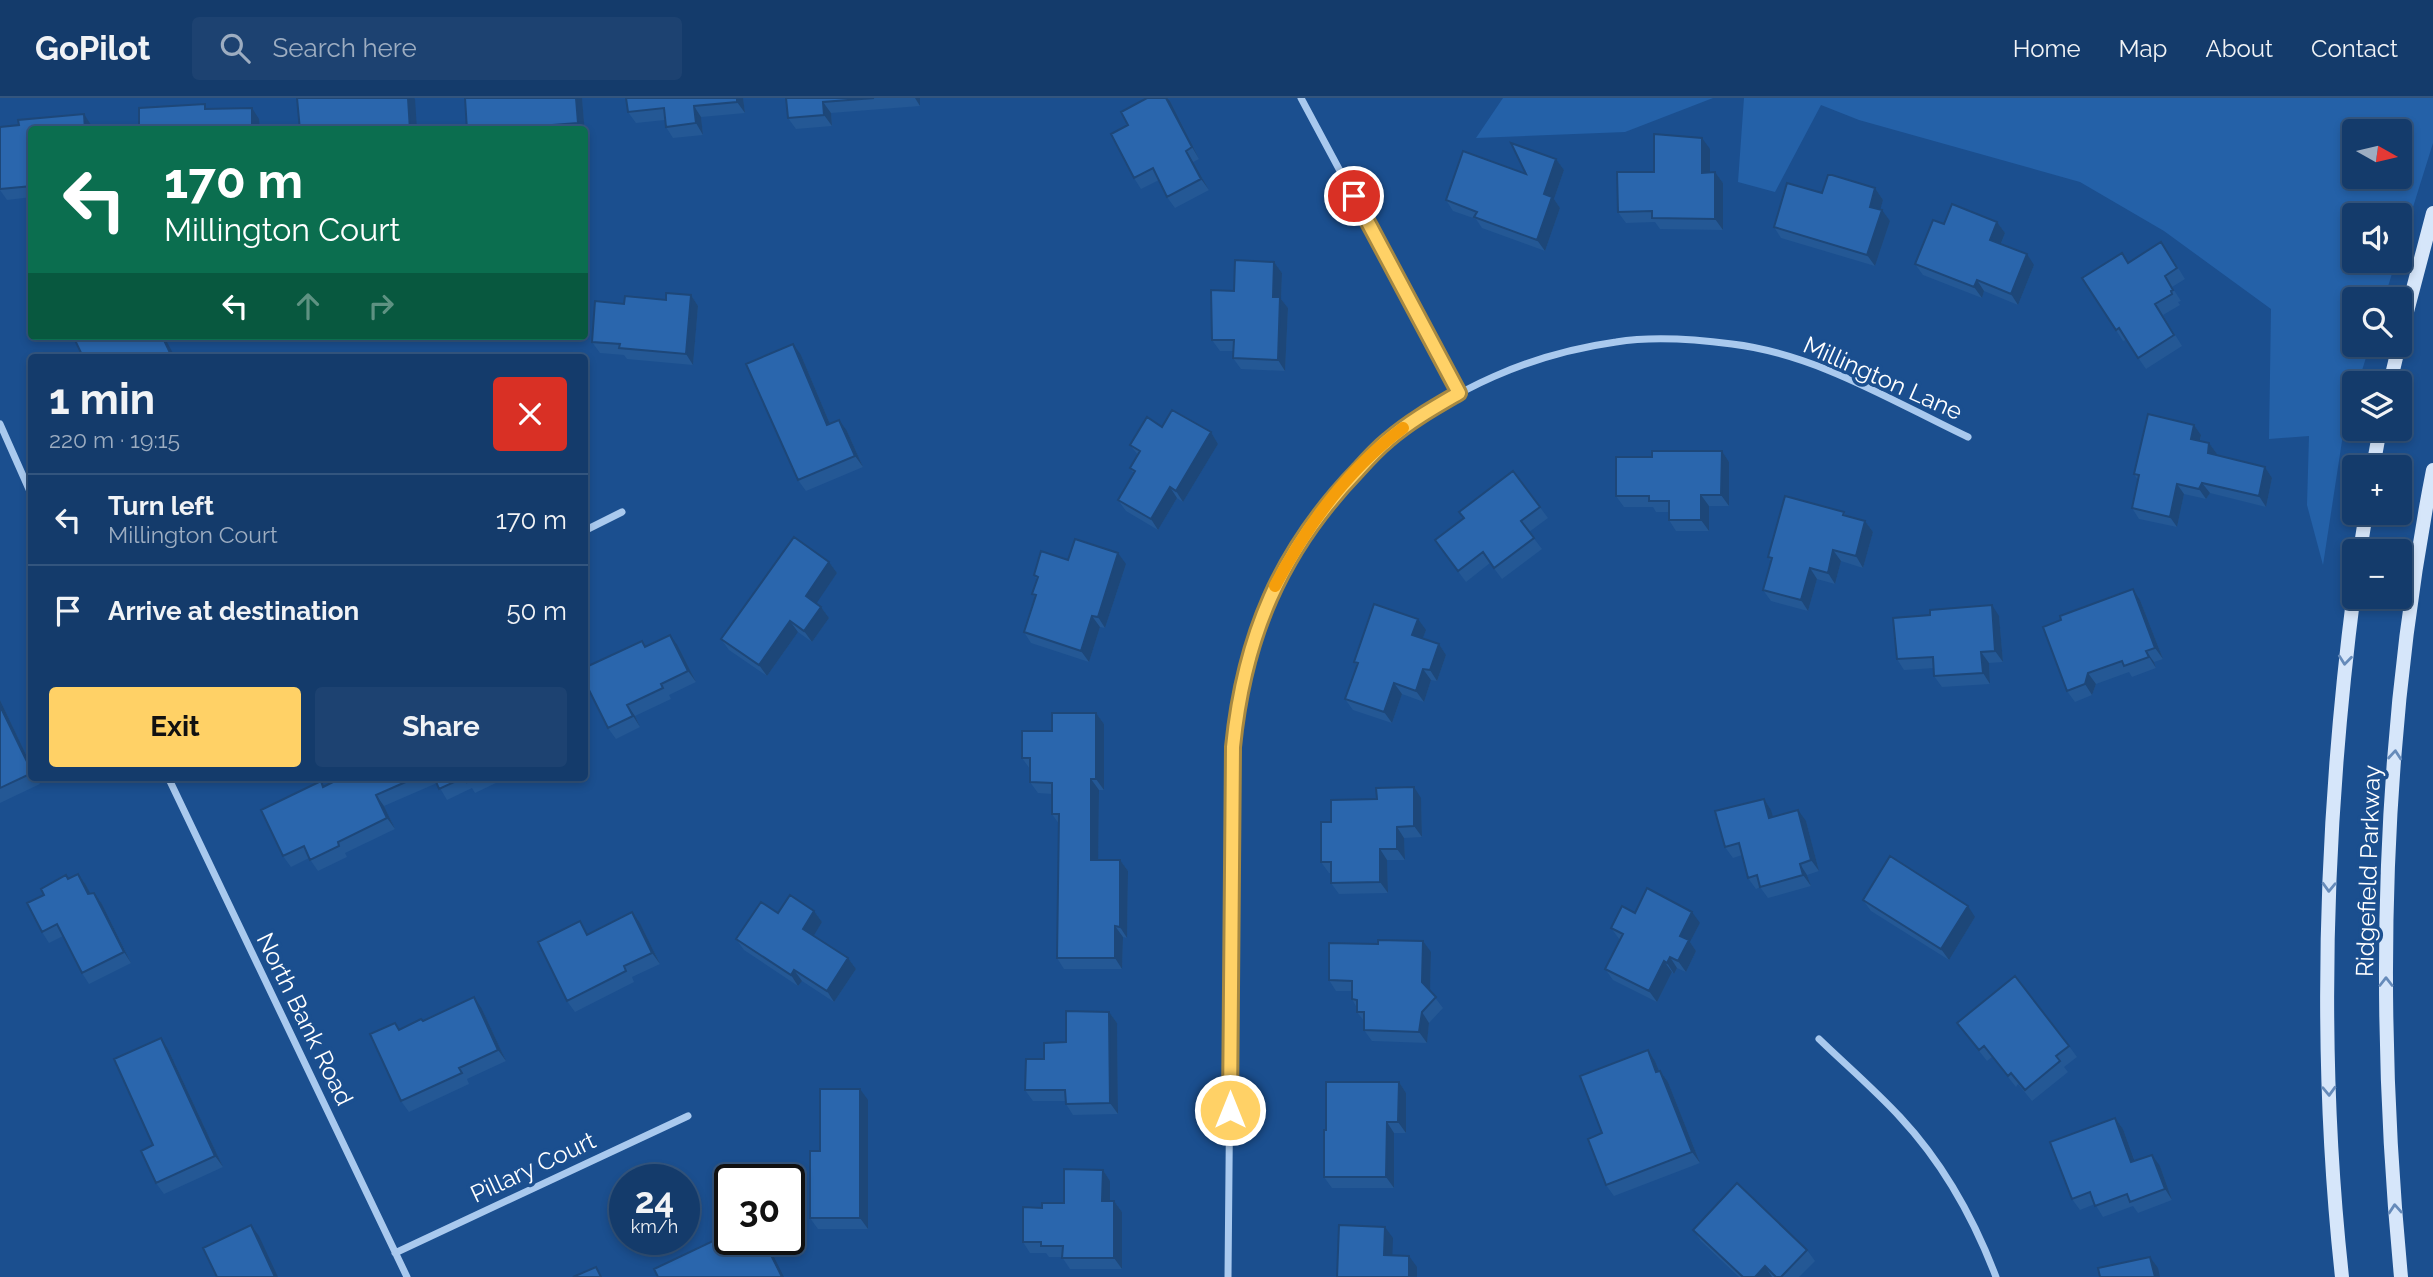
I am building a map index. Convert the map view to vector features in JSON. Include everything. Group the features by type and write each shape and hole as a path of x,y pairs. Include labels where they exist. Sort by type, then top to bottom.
{"main road":[{"path":"2412,294 2433,213"},
{"name":"Ridgefield Parkway","path":"2401,1277 2388,1108 2388,850 2402,676 2433,470"},
{"name":"Ridgefield Parkway","path":"2342,1277 2329,1112 2326,940 2337,736 2352,609"}],"street":[{"path":"1301,98 1459,393"},
{"name":"Millington Lane","path":"1228,1277 1233,747 1237,703 1250,649 1268,599 1297,545 1329,500 1386,441 1459,393 1520,365 1618,341 1674,339 1734,344 1817,365 1968,436"},
{"path":"0,424 28,487"},
{"path":"588,529 622,512"},
{"name":"North Bank Road","path":"170,781 407,1277"},
{"path":"1819,1039 1901,1118 1938,1164 1955,1189 1996,1277"},
{"name":"Pillary Court","path":"395,1253 688,1116"}],"shaded area":[{"path":"1503,98 1713,98 1625,132 1476,138"},
{"path":"1744,98 2433,98 2433,143 2412,210 2412,203 2342,203 2342,273 2392,273 2388,287 2342,287 2342,357 2366,357 2362,371 2342,371 2342,441 2323,565 2307,505 2309,436 2269,439 2271,309 2164,231 2080,182 1859,120 1821,105 1775,192 1738,182"}],"building":[{"path":"297,98 408,98 410,126 300,126"},
{"path":"465,98 576,98 578,123 553,126 467,126"},
{"path":"626,98 737,98 737,102 694,106 696,123 666,127 664,108 628,112"},
{"path":"786,98 874,98 823,102 824,115 788,118"},
{"path":"1147,98 1166,98 1192,147 1186,151 1201,179 1167,197 1153,168 1134,178 1111,134 1128,125 1121,112"},
{"path":"205,104 205,109 252,108 252,126 139,126 139,108"},
{"path":"84,114 85,126 28,126 28,186 0,189 0,127 19,125 18,120"},
{"path":"1654,134 1702,138 1702,173 1715,172 1715,219 1652,218 1652,211 1618,212 1617,172 1654,172"},
{"path":"1511,143 1556,159 1544,194 1552,197 1537,240 1474,217 1477,212 1446,200 1463,151 1526,174"},
{"path":"1828,175 1875,188 1870,207 1882,210 1867,255 1774,227 1787,183 1822,193"},
{"path":"1952,204 1997,222 1990,240 2027,254 2011,294 1977,280 1974,287 1915,264 1933,220 1944,224"},
{"path":"2161,242 2177,268 2165,276 2173,290 2172,294 2155,304 2174,335 2138,358 2082,278 2122,253 2128,263"},
{"path":"1235,260 1274,262 1273,297 1280,297 1278,360 1233,358 1234,340 1212,340 1211,290 1234,291"},
{"path":"666,293 691,295 686,354 619,348 620,344 592,342 595,301 624,304 625,296 666,300"},
{"path":"75,340 164,340 171,354 82,354"},
{"path":"793,344 827,425 839,420 855,456 798,480 746,364"},
{"path":"1172,410 1211,432 1176,491 1170,487 1151,519 1118,500 1135,471 1130,468 1140,451 1130,445 1147,417 1162,427"},
{"path":"2148,414 2194,425 2191,439 2209,443 2208,453 2265,467 2259,496 2202,483 2199,489 2177,484 2170,517 2132,508 2139,475 2134,474"},
{"path":"1652,451 1722,451 1721,495 1701,495 1701,520 1669,520 1669,501 1649,501 1649,496 1616,496 1616,457 1652,457"},
{"path":"1513,471 1540,507 1521,521 1534,538 1494,568 1483,552 1458,571 1435,540 1464,518 1459,512"},
{"path":"1785,496 1844,512 1843,515 1865,521 1856,556 1833,550 1828,573 1810,568 1801,600 1763,590 1772,558 1768,557"},
{"path":"794,537 829,562 806,596 821,607 804,631 790,621 759,665 721,639"},
{"path":"1075,539 1118,553 1098,617 1092,616 1081,651 1024,632 1036,595 1032,594 1038,577 1034,575 1041,551 1068,560"},
{"path":"2133,589 2155,648 2146,651 2149,657 2124,666 2122,661 2088,673 2085,684 2067,691 2043,627 2061,620 2060,616"},
{"path":"1374,604 1418,619 1412,635 1439,644 1430,670 1423,669 1416,691 1394,683 1384,712 1345,699 1358,663 1354,662"},
{"path":"1992,605 1995,651 1981,652 1983,673 1934,676 1933,657 1897,659 1893,618 1930,615 1930,610"},
{"path":"670,635 688,671 661,684 663,688 627,705 633,716 608,728 588,688 588,666 642,641 645,647"},
{"path":"0,706 28,765 28,775 0,788"},
{"path":"1052,713 1096,713 1096,779 1091,779 1091,860 1120,860 1120,927 1115,926 1115,958 1057,958 1059,814 1052,814 1052,783 1030,782 1030,758 1022,758 1022,731 1052,731"},
{"path":"321,781 323,787 335,781 408,781 376,795 387,818 338,842 339,846 310,860 304,846 283,856 261,810"},
{"path":"436,781 456,781 439,789"},
{"path":"1414,787 1414,826 1397,827 1397,849 1380,849 1380,882 1331,883 1331,862 1321,862 1321,822 1331,822 1331,800 1377,799 1376,788"},
{"path":"1764,799 1769,818 1798,810 1811,860 1800,864 1803,875 1760,887 1757,875 1748,878 1739,843 1725,847 1715,811"},
{"path":"1890,856 1968,906 1941,949 1863,900"},
{"path":"78,874 88,894 94,893 124,952 82,973 57,924 42,932 27,903 44,895 41,889 66,875 68,879"},
{"path":"1647,888 1692,912 1680,936 1689,940 1678,961 1670,957 1667,963 1664,961 1649,991 1605,969 1623,934 1611,928 1622,906 1635,913"},
{"path":"790,895 814,911 803,929 848,958 827,991 794,970 791,975 736,939 761,902 778,913"},
{"path":"632,912 652,953 624,966 626,971 567,1001 538,942 580,921 587,935"},
{"path":"1378,940 1423,941 1422,982 1436,997 1422,1012 1419,1032 1364,1030 1364,1012 1357,1012 1357,1000 1352,999 1352,981 1329,980 1329,943 1378,944"},
{"path":"2015,976 2069,1046 2056,1056 2060,1061 2025,1090 2011,1073 2008,1076 1984,1046 1979,1050 1957,1023"},
{"path":"474,997 498,1050 459,1068 462,1073 401,1101 370,1034 395,1023 399,1030"},
{"path":"1066,1011 1109,1012 1110,1103 1066,1104 1065,1090 1025,1090 1026,1059 1044,1059 1044,1043 1066,1042"},
{"path":"161,1038 215,1156 156,1183 141,1151 153,1145 114,1059"},
{"path":"1648,1050 1656,1072 1660,1071 1692,1152 1606,1185 1588,1139 1602,1133 1580,1076"},
{"path":"1326,1082 1399,1082 1398,1122 1387,1122 1386,1177 1324,1177"},
{"path":"820,1089 860,1089 860,1218 810,1218 810,1151 820,1151"},
{"path":"2115,1118 2131,1162 2152,1155 2165,1189 2130,1202 2127,1194 2095,1206 2090,1192 2072,1199 2050,1142"},
{"path":"1064,1169 1103,1170 1102,1201 1114,1201 1114,1258 1062,1258 1063,1246 1041,1246 1041,1242 1023,1242 1023,1207 1042,1208 1042,1203 1064,1203"},
{"path":"1737,1183 1807,1250 1781,1277 1776,1277 1765,1266 1755,1277 1743,1277 1693,1230"},
{"path":"251,1225 275,1277 217,1277 203,1248"},
{"path":"1339,1225 1385,1227 1384,1255 1409,1256 1409,1277 1337,1277"},
{"path":"714,1240 714,1255 771,1255 782,1277 658,1277 654,1269 683,1255 700,1255 700,1247"},
{"path":"2150,1257 2155,1277 2100,1277 2098,1268"},
{"path":"596,1267 601,1277 573,1277"}],"slow traffic":[{"path":"1275,586 1297,545 1329,500 1386,441 1403,428"}],"route":[{"path":"1230,1110 1233,747 1237,703 1250,649 1268,599 1297,545 1329,500 1386,441 1459,393 1354,196"}]}
